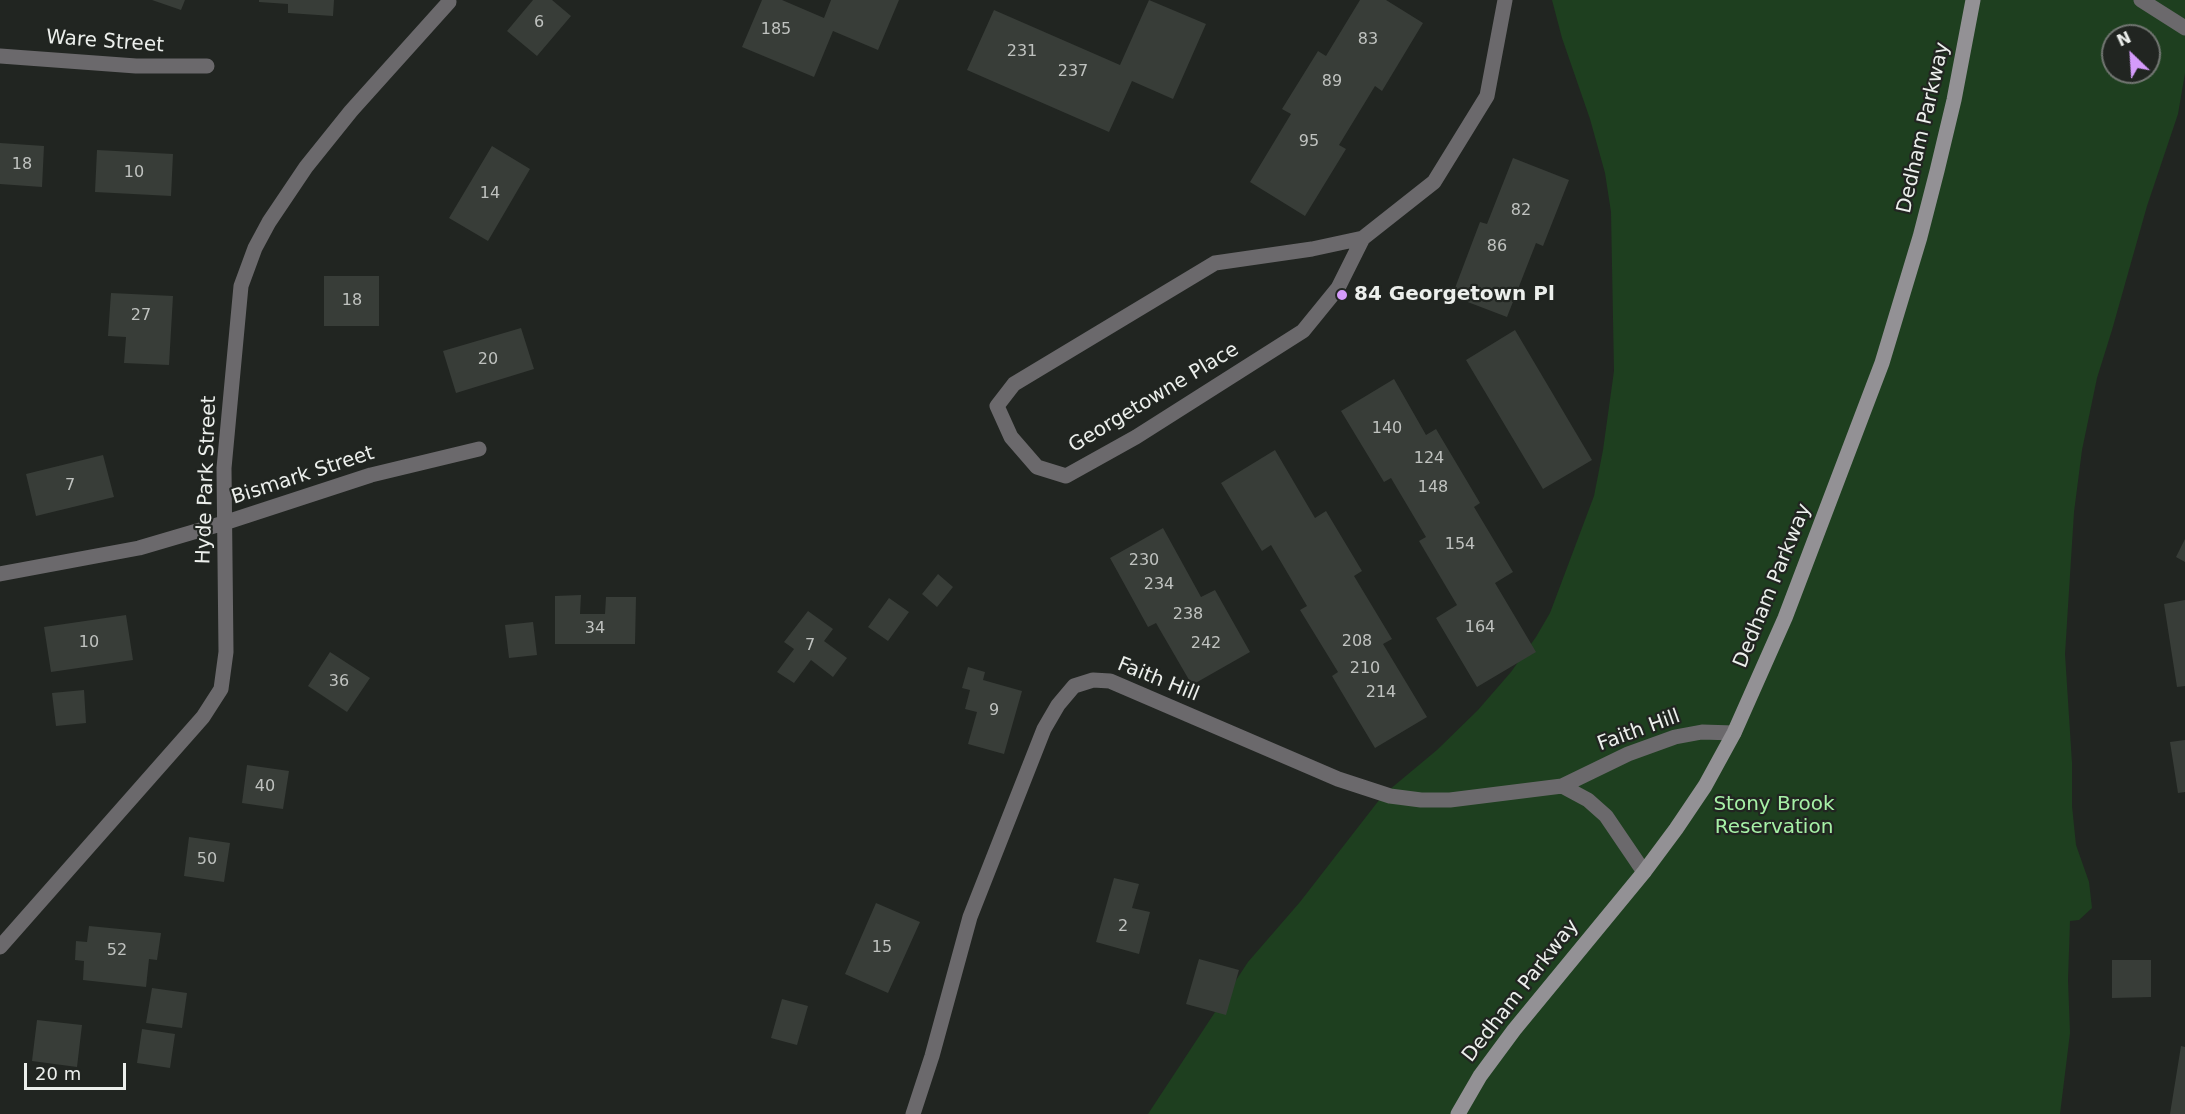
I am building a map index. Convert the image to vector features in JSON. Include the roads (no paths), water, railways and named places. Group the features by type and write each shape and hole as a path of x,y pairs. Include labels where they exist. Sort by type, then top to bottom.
{"main road":[{"name":"Dedham Parkway","path":"1458,1114 1480,1076 1514,1030 1644,872 1705,786 1734,733 1785,618 1882,363 1920,237 1937,171 1954,100 1973,0"}],"street":[{"name":"Georgetowne Place","path":"1363,238 1312,249 1215,263 1014,384 997,406 1011,437 1037,467 1065,476 1136,437 1303,331 1338,288 1363,238 1434,182 1486,96 1505,0"},
{"path":"2141,0 2185,28"},
{"name":"Hyde Park Street","path":"0,948 203,717 221,689 226,652 224,523 226,442 241,286 255,248 285,196 306,167 351,111 449,2"},
{"name":"Ware Street","path":"0,56 136,66 207,66"},
{"name":"Bismark Street","path":"0,574 111,554 224,523 371,475 479,449"},
{"name":"Faith Hill","path":"913,1114 932,1056 970,917 1044,729 1058,705 1074,686 1093,680 1110,681 1338,779 1390,796 1421,800 1450,800 1562,786 1628,754 1676,737 1702,732 1734,733"},
{"path":"1562,786 1588,800 1606,816 1644,872"}],"place":[{"name":"84 Georgetown Pl","path":"1342,295"}],"park label":[{"name":"Stony Brook Reservation","path":"1774,816"}]}
